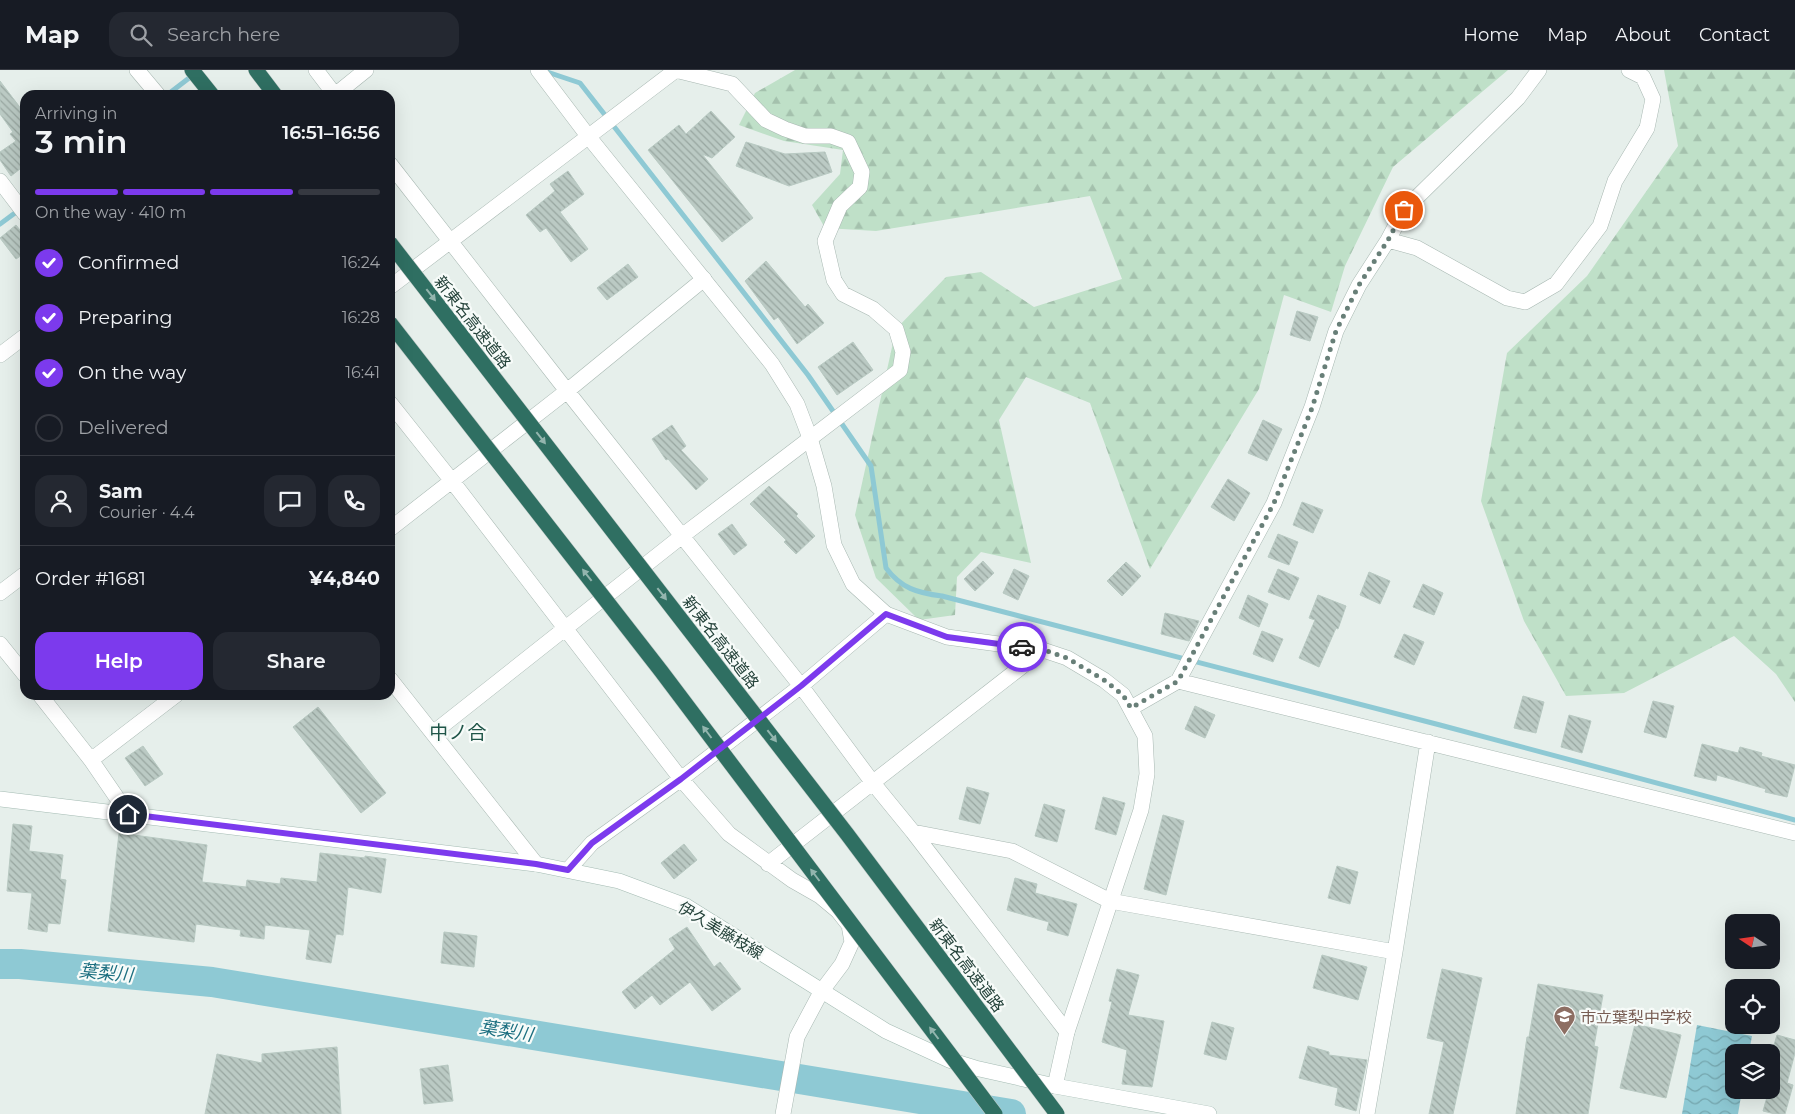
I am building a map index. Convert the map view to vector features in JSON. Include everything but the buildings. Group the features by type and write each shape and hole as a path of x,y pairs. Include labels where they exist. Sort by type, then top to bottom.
{"highway":[{"path":"192,70 208,90"},
{"path":"256,70 272,90"},
{"name":"新東名高速道路","path":"395,249 847,834 1057,1114"},
{"path":"395,329 661,671 995,1114"}],"street":[{"path":"137,70 154,90"},
{"path":"316,70 331,90"},
{"path":"341,90 366,70"},
{"path":"538,70 588,136 772,364 797,404 810,438 824,486 834,545 853,584 886,614 947,637 1044,650 1067,658 1104,680 1123,695 1131,708 1145,736 1148,774 1141,810 1067,1032 1054,1086"},
{"path":"395,284 450,240 676,70 732,84 766,120 785,129 805,136 831,136 848,142 862,172 860,187 840,206 825,241 834,280 843,294 873,309 896,329 903,352 900,370 682,536 433,733"},
{"path":"1131,708 1178,681 1274,503 1312,408 1336,331 1359,285 1388,240 1404,210 1518,98 1539,70"},
{"path":"1388,240 1417,248 1507,298 1526,302 1556,284 1600,226 1615,181 1647,128 1653,100 1643,78 1629,70"},
{"path":"395,170 801,686 873,783 1067,1032"},
{"path":"0,182 20,208"},
{"path":"395,525 567,391 704,279"},
{"path":"0,355 20,340"},
{"path":"395,409 681,779 729,834 768,864 820,896 838,911 849,925 852,942 842,964 821,992 797,1037 783,1114"},
{"path":"0,594 20,578"},
{"path":"568,870 592,843 681,779 801,686 886,614"},
{"path":"0,644 20,669"},
{"path":"768,864 1044,650"},
{"path":"1178,681 1795,833"},
{"path":"395,685 536,864"},
{"path":"44,700 92,760 128,814"},
{"path":"92,760 170,700"},
{"path":"1367,1114 1428,742"},
{"name":"伊久美藤枝線","path":"0,799 536,864 619,881 686,906 886,1031 949,1060 975,1068 1054,1086 1209,1114"},
{"path":"913,832 1012,851 1110,901 1395,952"}],"green space":[{"path":"795,70 1508,70 1393,167 1345,266 1331,312 1284,295 1259,389 1150,569 1090,403 1026,377 999,420 1031,563 981,552 957,577 955,615 919,620 876,578 855,515 896,329 946,277 981,272 1034,307 1122,279 1090,196 876,231 825,228 812,205 840,174 843,150 784,141 739,125 755,93"},
{"path":"1664,70 1795,70 1795,702 1776,674 1734,636 1624,693 1566,696 1524,621 1481,501 1507,353 1587,276 1678,146"}],"water":[{"path":"1697,1025 1725,1031 1725,1034 1752,1036 1750,1044 1725,1044 1725,1099 1740,1099 1738,1114 1682,1114"}],"waterway":[{"path":"544,71 580,83 808,375 871,466 886,568 904,585 917,591 1440,725 1795,820"},
{"path":"174,90 193,75"},
{"path":"0,224 19,210"},
{"name":"葉梨川","path":"0,964 20,964 212,982 1011,1114"}],"way so far":[{"path":"1022,647 1044,650 1067,658 1104,680 1123,695 1131,708 1178,681 1274,503 1312,408 1336,331 1359,285 1388,240 1404,210"}],"place":[{"name":"市立葉梨中学校","path":"1564,1036"}],"district":[{"name":"中ノ合","path":"458,732"}],"route":[{"path":"128,814 536,864 568,870 592,843 681,779 801,686 886,614 947,637 1022,647"}]}
